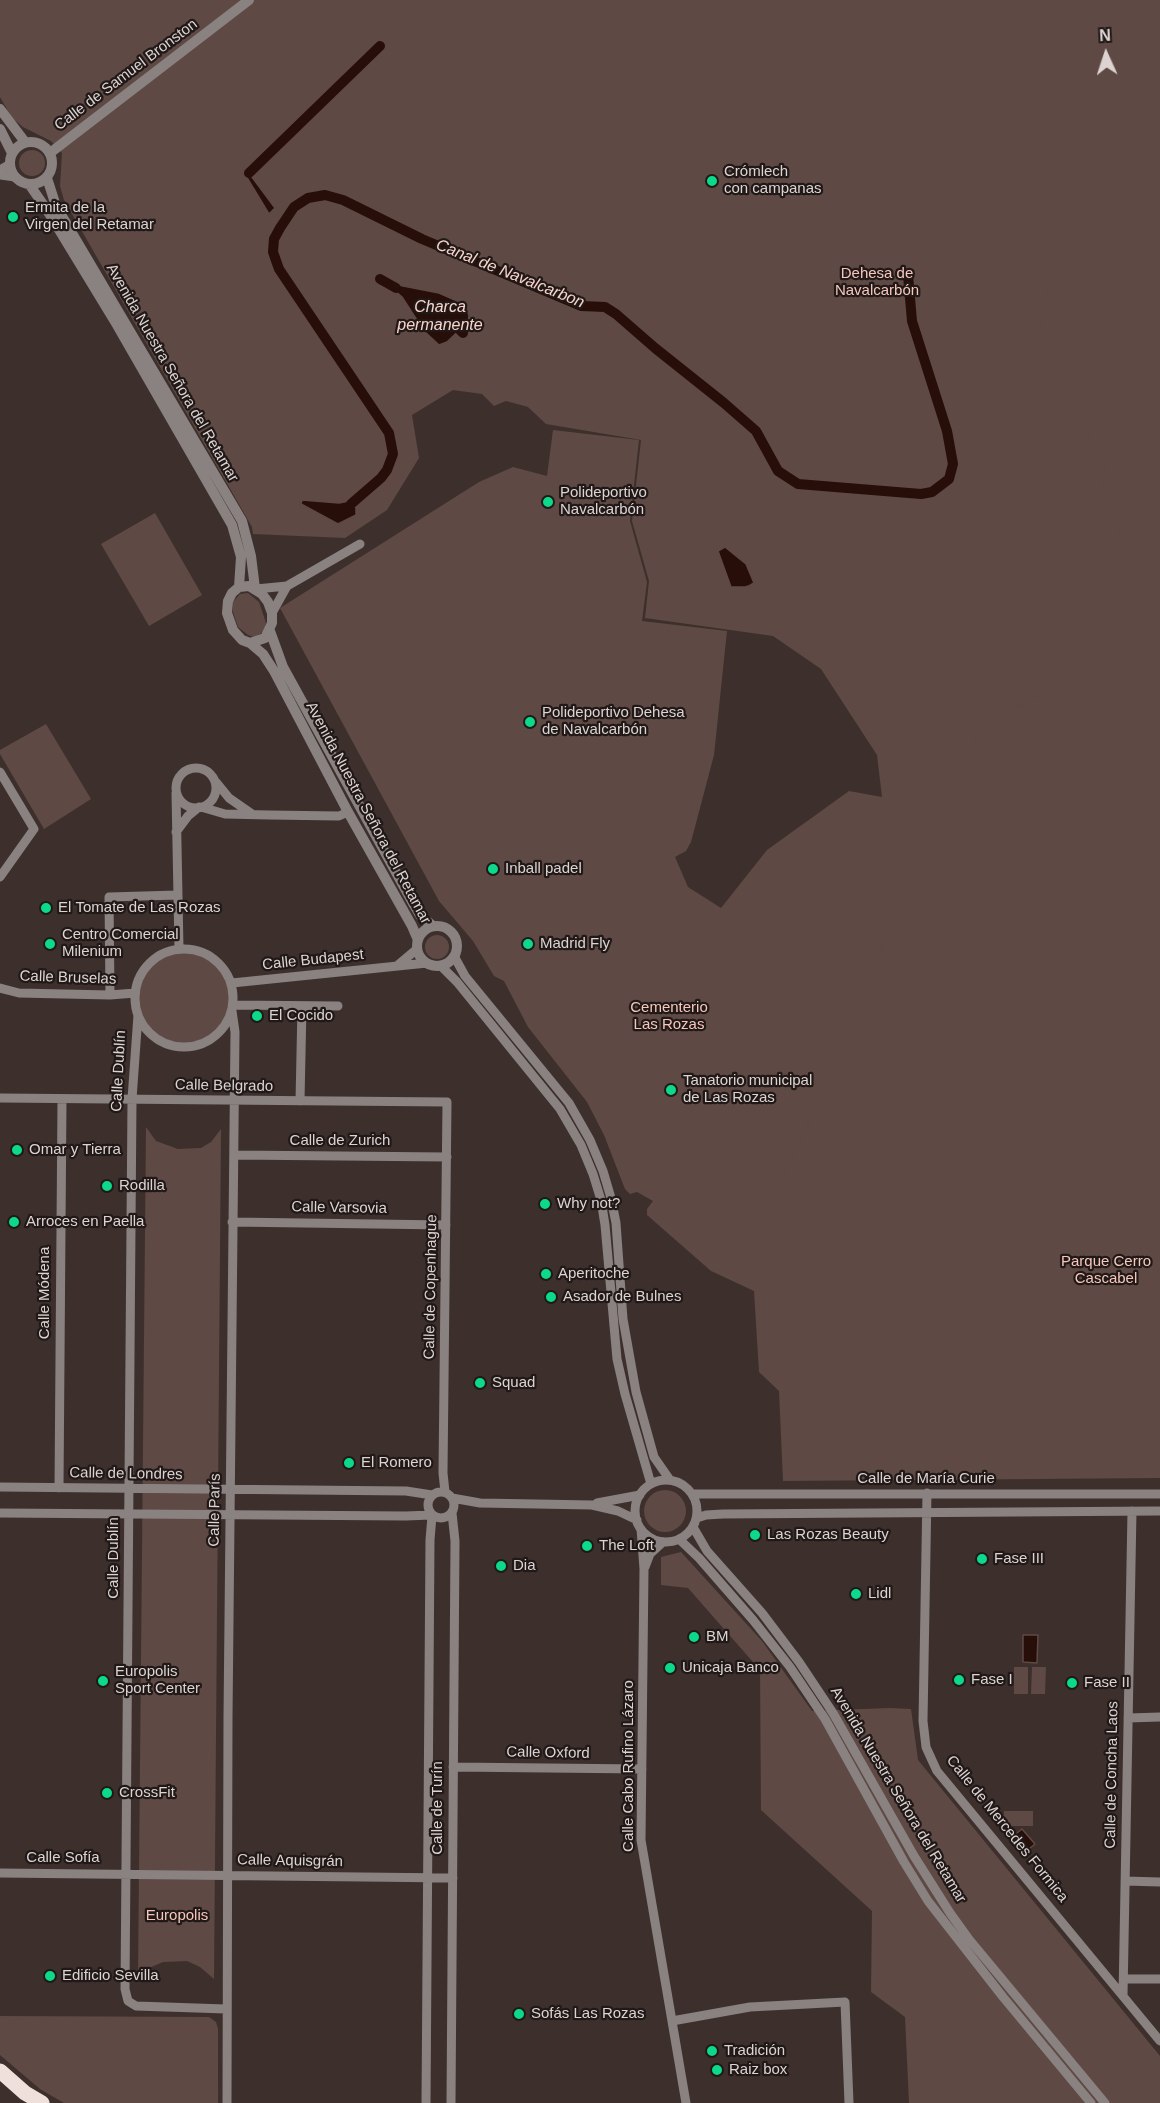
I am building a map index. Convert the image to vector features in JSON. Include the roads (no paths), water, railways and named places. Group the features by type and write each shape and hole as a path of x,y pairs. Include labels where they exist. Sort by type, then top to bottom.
{"highway":[{"path":"0,2071 25,2093 42,2103"}],"street":[{"name":"Calle de Samuel Bronston","path":"50,153 249,0"},
{"path":"0,109 26,142"},
{"path":"0,129 7,162 15,177"},
{"path":"0,175 15,177 29,184 39,183 47,178 53,166 50,153 40,143 26,142 16,148 7,162"},
{"name":"Avenida Nuestra Señora del Retamar","path":"47,178 56,206 242,521 256,589"},
{"name":"Avenida Nuestra Señora del Retamar","path":"29,184 126,341 232,525 240,557 239,587"},
{"path":"256,589 286,586 360,544"},
{"path":"272,613 268,602 256,589 249,586 239,587 228,601 228,613 233,630 242,640 250,642 265,638 270,631 272,613 286,586"},
{"name":"Avenida Nuestra Señora del Retamar","path":"270,631 288,676 414,905 420,915 433,926"},
{"name":"Avenida Nuestra Señora del Retamar","path":"250,642 263,654 274,670 348,812 404,910 418,945"},
{"path":"179,949 177,782 182,773 192,768 201,768 210,773 229,798 252,814"},
{"path":"0,772 34,829 0,877"},
{"path":"176,832 188,816 208,803 214,796 216,788 214,780"},
{"path":"176,793 190,807 200,807 225,814 339,816 348,812"},
{"path":"110,995 110,897 177,895"},
{"path":"396,966 418,945 427,929 433,926 445,928 454,936 457,946 454,956 441,966"},
{"path":"418,945 422,960 441,966 457,982 560,1109 581,1145 601,1200 617,1359 651,1484"},
{"path":"192,949 211,957 226,970 232,983 233,1008 227,1023 207,1042 186,1047 166,1044 144,1027 138,1015 135,993 137,982 149,963 168,951 192,949"},
{"path":"454,956 465,976 569,1103 590,1140 603,1171 615,1223 623,1319 636,1392 654,1457 670,1480"},
{"name":"Calle Budapest","path":"232,983 427,963"},
{"name":"Calle Bruselas","path":"0,988 19,993 110,995 135,993"},
{"path":"300,1101 302,1006"},
{"path":"233,1008 338,1006"},
{"name":"Calle París","path":"227,2103 235,1032 233,1008"},
{"name":"Calle Dublín","path":"138,1015 132,1099 125,1989 128,2001 136,2006 226,2009"},
{"name":"Calle Belgrado","path":"0,1098 447,1102"},
{"name":"Calle Módena","path":"59,1488 62,1099"},
{"name":"Calle de Copenhague","path":"441,1494 447,1102"},
{"name":"Calle de Zurich","path":"234,1155 447,1157"},
{"name":"Calle Varsovia","path":"232,1222 446,1225"},
{"path":"0,1513 432,1515 445,1518 453,1512 480,1503 592,1504 640,1494 651,1484 670,1480 687,1487 692,1494 696,1502 695,1522"},
{"name":"Calle de Londres","path":"0,1487 406,1491 441,1494 480,1503"},
{"name":"Calle de Mercedes Formica","path":"927,1493 923,1721 927,1747 937,1771 1160,2041"},
{"path":"432,1515 427,1505 441,1494 454,1507 453,1512"},
{"path":"639,1525 635,1511 640,1494"},
{"name":"Calle de María Curie","path":"692,1494 1160,1494"},
{"path":"592,1504 618,1511 639,1525 650,1538 663,1542 679,1539 687,1534 695,1522 706,1515 1160,1511"},
{"name":"Calle de Concha Laos","path":"1124,1996 1132,1511"},
{"name":"Calle de Turín","path":"451,2103 455,1541 453,1512"},
{"name":"Calle de Turín","path":"426,2103 429,1550 432,1515"},
{"name":"Avenida Nuestra Señora del Retamar","path":"695,1522 707,1551 762,1613 799,1662 833,1713 914,1856 950,1913 1104,2103"},
{"name":"Calle Cabo Rufino Lázaro","path":"639,1525 644,1569 641,1840 686,2103"},
{"name":"Avenida Nuestra Señora del Retamar","path":"679,1539 747,1612 790,1667 825,1719 928,1901 1003,1997 1091,2103"},
{"path":"644,1569 650,1554 663,1542"},
{"path":"1128,1718 1160,1717"},
{"name":"Calle Oxford","path":"453,1767 642,1769"},
{"name":"Calle Sofía","path":"0,1873 127,1873"},
{"name":"Calle Aquisgrán","path":"127,1873 453,1878"},
{"path":"1125,1881 1160,1882"},
{"path":"1105,1973 1124,1968"},
{"path":"1124,1979 1160,1980"},
{"path":"672,2021 750,2007 845,2002 849,2103"}],"water":[{"path":"249,173 275,208 269,214 246,176"},
{"name":"Charca permanente","path":"398,285 439,293 464,304 469,316 468,322 447,342 439,345 424,331 402,297 394,290"},
{"path":"302,500 339,503 349,501 356,508 356,515 338,524 301,504"},
{"path":"725,547 746,564 754,583 747,587 731,587 718,551"},
{"path":"1023,1635 1038,1635 1037,1663 1023,1662"},
{"path":"1022,1829 1035,1844 1024,1853 1011,1838"}],"waterway":[{"path":"249,173 380,46"},
{"name":"Canal de Navalcarbon","path":"351,504 381,478 393,454 389,433 279,269 273,252 274,239 280,228 294,207 308,198 325,195 343,200 422,239 581,306 605,307 756,431 778,471 798,484 921,494 932,492 949,479 953,464 947,431 912,321 908,275"},
{"path":"961,213 978,220 1012,220 1033,242 1047,281 1039,355 1053,383 1064,394 1095,447 1104,468 1102,486 1119,520 1117,552 1160,611"},
{"path":"380,279 396,288"},
{"path":"459,329 463,333"},
{"path":"742,1275 760,1245 767,1223 770,1202 825,1089 850,1053 871,1031 885,983 882,950 884,927 899,890 906,861 903,821 895,791 882,759 862,723 825,667 786,642 774,629 747,587"},
{"path":"906,861 915,842 947,811 958,792 967,756 979,732 1025,702 1157,637 1160,626"}],"place":[{"name":"Crómlech con campanas","path":"712,181"},
{"name":"Ermita de la Virgen del Retamar","path":"13,217"},
{"name":"Polideportivo Navalcarbón","path":"548,502"},
{"name":"Polideportivo Dehesa de Navalcarbón","path":"530,722"},
{"name":"Inball padel","path":"493,869"},
{"name":"El Tomate de Las Rozas","path":"46,908"},
{"name":"Centro Comercial Milenium","path":"50,944"},
{"name":"Madrid Fly","path":"528,944"},
{"name":"El Cocido","path":"257,1016"},
{"name":"Tanatorio municipal de Las Rozas","path":"671,1090"},
{"name":"Omar y Tierra","path":"17,1150"},
{"name":"Rodilla","path":"107,1186"},
{"name":"Why not?","path":"545,1204"},
{"name":"Arroces en Paella","path":"14,1222"},
{"name":"Aperitoche","path":"546,1274"},
{"name":"Asador de Bulnes","path":"551,1297"},
{"name":"Squad","path":"480,1383"},
{"name":"El Romero","path":"349,1463"},
{"name":"Las Rozas Beauty","path":"755,1535"},
{"name":"The Loft","path":"587,1546"},
{"name":"Fase III","path":"982,1559"},
{"name":"Dia","path":"501,1566"},
{"name":"Lidl","path":"856,1594"},
{"name":"BM","path":"694,1637"},
{"name":"Unicaja Banco","path":"670,1668"},
{"name":"Fase I","path":"959,1680"},
{"name":"Europolis Sport Center","path":"103,1681"},
{"name":"Fase II","path":"1072,1683"},
{"name":"CrossFit","path":"107,1793"},
{"name":"Edificio Sevilla","path":"50,1976"},
{"name":"Sofás Las Rozas","path":"519,2014"},
{"name":"Tradición","path":"712,2051"},
{"name":"Raiz box","path":"717,2070"}],"park label":[{"name":"Dehesa de Navalcarbón","path":"877,282"},
{"name":"Cementerio Las Rozas","path":"669,1016"},
{"name":"Parque Cerro Cascabel","path":"1106,1270"},
{"name":"Europolis","path":"177,1916"}]}
